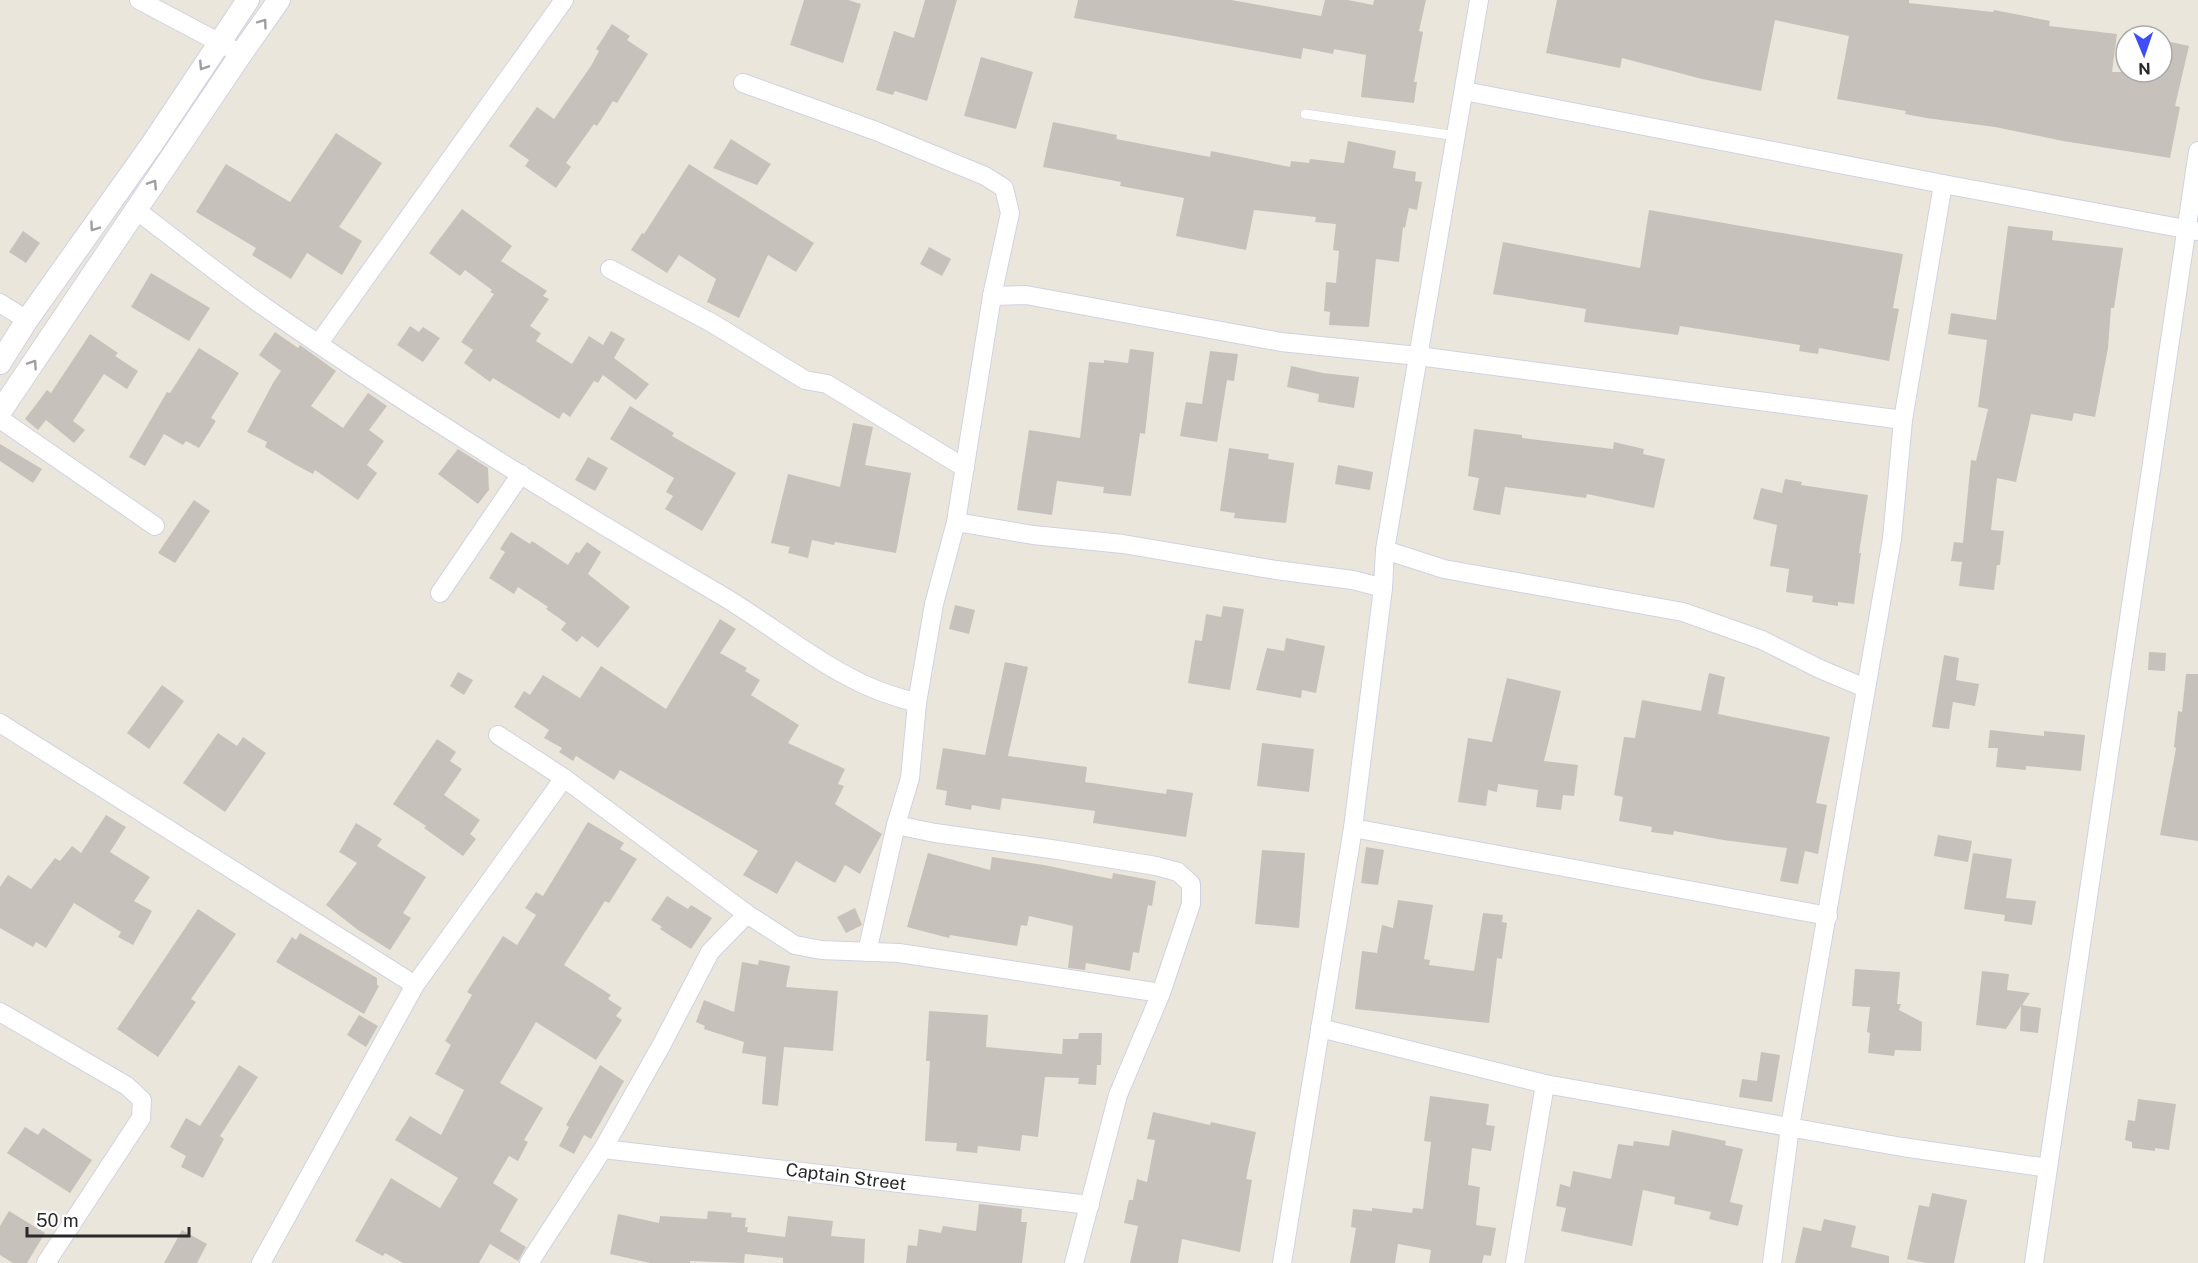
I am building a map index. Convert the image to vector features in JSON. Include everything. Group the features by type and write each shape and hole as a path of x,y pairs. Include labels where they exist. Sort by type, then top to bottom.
{"street":[{"path":"139,0 241,54"},
{"path":"0,363 27,320 152,144 248,0"},
{"path":"0,412 279,0"},
{"path":"319,343 564,0"},
{"path":"1282,1263 1353,828 1383,588 1385,550 1479,0"},
{"path":"744,83 887,136 985,176 1004,188 1010,213 992,296 956,522 934,604 916,703 910,778 896,825 867,952"},
{"path":"1464,91 2192,230"},
{"path":"2034,1263 2192,230 2198,151"},
{"path":"1772,1263 1790,1126 1892,539 1903,420 1942,184"},
{"path":"136,210 266,308 435,422 643,550 750,612 847,675 876,689 916,703"},
{"path":"610,269 712,323 805,380 827,384 965,468"},
{"path":"992,296 1026,295 1281,342 1418,356 1903,420"},
{"path":"0,303 27,320"},
{"path":"0,419 155,526"},
{"path":"440,592 521,474"},
{"path":"956,522 1033,535 1123,544 1299,574 1353,580 1383,588"},
{"path":"1385,550 1444,569 1683,612 1762,640 1865,688"},
{"path":"0,723 416,985"},
{"path":"498,735 564,778 747,914 795,945 821,950 899,953 1161,993"},
{"path":"261,1263 416,985 564,778"},
{"path":"896,825 935,833 1126,860 1178,872 1191,884 1191,904 1161,993 1118,1095 1074,1263"},
{"path":"1353,828 1827,916"},
{"path":"529,1263 603,1149 710,952 747,914"},
{"path":"0,1012 127,1086 142,1100 141,1118 46,1263"},
{"path":"1320,1028 1545,1084 1902,1147 2048,1168"},
{"path":"1515,1263 1545,1084"},
{"name":"Captain Street","path":"603,1149 1090,1205"}],"lane":[{"path":"1305,114 1456,136"}],"building":[{"path":"804,0 848,0 861,4 843,63 790,45"},
{"path":"925,0 957,0 927,101 895,91 893,95 876,90 894,31 914,38"},
{"path":"1078,0 1231,0 1321,16 1325,0 1348,0 1373,5 1374,0 1426,0 1419,31 1423,32 1414,82 1417,82 1414,103 1361,97 1366,55 1334,49 1333,54 1303,48 1301,59 1074,18"},
{"path":"1557,0 1909,0 1909,3 1993,12 1994,10 2050,21 2049,26 2114,34 2112,72 2114,72 2114,84 2174,84 2174,43 2189,46 2175,106 2180,107 2170,158 2063,141 1995,127 1926,118 1905,114 1906,111 1837,99 1849,36 1775,20 1761,91 1702,79 1622,58 1620,68 1546,53"},
{"path":"612,24 630,36 627,40 648,54 617,103 613,101 597,126 594,124 566,163 571,167 556,188 525,166 529,160 509,146 537,107 554,119 591,66 599,51 596,49"},
{"path":"981,57 1033,72 1016,129 964,116"},
{"path":"1053,122 1117,135 1116,139 1210,157 1211,151 1290,167 1291,161 1309,163 1310,159 1344,163 1348,141 1396,151 1393,168 1416,172 1415,181 1422,182 1417,210 1409,208 1405,228 1403,227 1399,262 1376,259 1369,327 1329,325 1330,312 1324,311 1326,282 1336,283 1339,251 1333,250 1336,224 1315,222 1316,217 1254,210 1246,250 1176,236 1184,198 1120,186 1121,182 1043,167"},
{"path":"336,133 382,163 339,227 362,241 342,275 307,253 291,279 252,255 256,248 196,212 226,164 290,202"},
{"path":"731,139 771,164 757,185 713,168"},
{"path":"689,164 814,243 796,272 768,255 739,318 707,302 716,279 679,255 667,273 631,250 642,233 644,234"},
{"path":"462,209 512,246 501,261 547,291 543,296 549,299 530,326 541,333 536,341 572,364 589,336 603,345 611,331 625,339 614,358 649,384 636,400 603,375 598,383 594,381 570,417 563,412 559,419 493,378 490,382 464,363 473,350 461,342 494,294 490,292 492,290 465,270 460,276 429,253"},
{"path":"1649,210 1903,254 1893,308 1899,309 1889,361 1819,348 1818,354 1799,351 1800,345 1680,326 1678,335 1584,322 1586,309 1493,294 1503,242 1640,268"},
{"path":"2008,226 2053,231 2052,240 2123,248 2114,308 2111,308 2108,348 2095,417 2074,413 2072,421 2031,414 2016,482 1997,478 1991,530 2004,531 1994,590 1959,586 1962,562 1951,561 1954,542 1963,543 1971,460 1976,461 1988,409 1978,407 1987,340 1948,334 1951,313 1996,320"},
{"path":"23,231 40,243 26,263 9,252"},
{"path":"929,247 951,259 942,276 920,264"},
{"path":"151,273 210,308 189,341 131,307"},
{"path":"410,326 419,332 423,327 440,338 423,362 397,345"},
{"path":"275,332 298,348 300,345 336,371 311,406 343,428 368,393 387,406 369,430 384,441 367,465 377,473 358,500 315,470 313,474 265,447 267,442 247,432 281,371 259,355"},
{"path":"90,334 118,353 115,356 138,371 127,389 104,374 73,421 85,430 74,443 46,420 38,430 25,419 47,390 51,393"},
{"path":"199,348 239,373 211,418 216,421 199,448 186,441 183,445 164,434 145,466 129,457 167,392 170,393"},
{"path":"1130,349 1154,352 1145,434 1140,433 1131,496 1103,493 1104,487 1057,481 1052,515 1017,510 1029,430 1080,438 1089,362 1104,363 1104,360 1128,363"},
{"path":"1210,351 1238,354 1234,381 1227,380 1217,442 1180,436 1186,402 1202,404"},
{"path":"1291,366 1323,373 1359,377 1354,408 1318,402 1319,394 1287,387"},
{"path":"630,406 674,433 672,436 736,473 702,531 665,509 673,496 666,492 674,478 610,439"},
{"path":"853,423 873,427 865,465 911,473 896,553 812,540 808,558 788,553 790,547 771,543 788,474 840,487"},
{"path":"1474,429 1522,435 1522,438 1613,449 1614,442 1644,449 1643,454 1665,459 1654,508 1587,494 1586,498 1505,487 1500,515 1473,510 1479,478 1468,476"},
{"path":"0,444 42,469 33,483 0,461"},
{"path":"1229,448 1269,454 1268,459 1294,463 1286,523 1234,518 1235,513 1220,511"},
{"path":"458,449 488,468 489,490 478,504 438,474"},
{"path":"588,457 608,468 595,491 575,480"},
{"path":"1338,465 1373,472 1370,490 1335,484"},
{"path":"1785,479 1802,482 1801,485 1868,495 1854,604 1838,602 1838,606 1812,602 1813,596 1786,592 1789,569 1770,566 1777,525 1753,519 1761,488 1782,493"},
{"path":"194,500 210,511 175,563 158,553"},
{"path":"511,532 530,544 532,541 568,565 576,552 579,553 587,542 601,552 588,574 630,607 598,648 582,636 577,642 561,630 566,623 546,609 548,607 518,587 514,594 489,578 505,552 500,549"},
{"path":"955,605 975,610 969,634 949,629"},
{"path":"1223,606 1244,609 1230,690 1188,683 1195,640 1202,641 1206,614 1221,617"},
{"path":"720,619 736,629 720,653 747,668 745,671 760,680 751,695 799,725 788,743 845,769 838,784 844,786 835,804 882,834 860,874 845,865 835,883 796,861 777,894 743,875 758,851 620,770 614,780 576,756 573,761 559,752 562,748 544,738 549,730 514,707 524,691 530,695 543,675 580,698 601,666 666,709"},
{"path":"1286,638 1325,646 1316,693 1302,690 1301,698 1256,690 1267,648 1284,651"},
{"path":"2149,652 2166,653 2165,671 2148,670"},
{"path":"1944,655 1959,658 1956,680 1979,684 1975,706 1953,702 1949,729 1932,727"},
{"path":"1005,662 1028,667 1008,756 1087,767 1085,782 1166,794 1167,789 1193,793 1186,837 1093,823 1095,811 1002,798 1000,810 972,805 971,810 945,805 947,791 936,789 943,748 985,755"},
{"path":"458,672 473,680 464,695 450,686"},
{"path":"1709,673 1725,677 1718,714 1830,737 1816,803 1827,805 1818,854 1805,851 1798,884 1780,881 1787,848 1674,831 1673,835 1651,832 1652,827 1619,821 1623,797 1614,795 1624,737 1635,738 1642,700 1701,711"},
{"path":"2186,674 2198,674 2198,841 2160,835 2176,748 2174,747 2178,711 2182,712"},
{"path":"1507,678 1561,691 1544,761 1578,765 1574,796 1563,795 1561,810 1536,807 1538,790 1498,784 1497,792 1488,790 1486,806 1458,802 1468,738 1492,742"},
{"path":"162,685 184,701 149,749 127,733"},
{"path":"1990,730 2044,736 2044,731 2085,735 2081,771 2026,766 2026,770 1996,767 1998,748 1988,748"},
{"path":"218,733 237,746 243,737 266,753 225,812 183,783"},
{"path":"437,739 456,752 450,761 462,769 444,795 480,820 470,834 476,839 463,856 424,828 426,826 393,804"},
{"path":"1262,743 1314,749 1309,792 1257,786"},
{"path":"106,815 126,827 110,852 150,877 134,901 152,911 133,945 118,937 121,932 74,903 46,948 36,942 33,947 0,928 0,887 8,875 31,889 55,858 60,861 72,846 81,853"},
{"path":"588,822 624,843 620,849 637,859 609,903 605,901 564,965 611,995 608,999 622,1008 616,1016 622,1020 596,1060 536,1022 500,1083 543,1108 524,1140 528,1142 518,1161 509,1156 493,1183 518,1199 500,1231 526,1247 518,1261 490,1244 479,1263 403,1263 385,1253 383,1256 355,1241 391,1178 440,1208 458,1178 395,1140 410,1116 441,1135 464,1090 435,1074 451,1045 445,1041 472,995 467,992 503,936 517,945 536,915 525,908 536,892 543,896"},
{"path":"356,823 382,839 377,846 426,877 403,913 411,918 390,950 358,930 326,905 357,863 339,852"},
{"path":"1938,835 1972,841 1968,862 1934,856"},
{"path":"1366,847 1384,850 1378,885 1361,883"},
{"path":"1262,850 1305,853 1299,928 1255,924"},
{"path":"928,853 990,870 992,857 1112,879 1113,873 1156,881 1152,906 1148,905 1139,953 1133,952 1130,971 1086,963 1085,970 1068,968 1073,926 1029,916 1027,926 1021,925 1017,946 950,935 949,938 907,927"},
{"path":"1973,853 2012,859 2006,898 2036,901 2032,925 2004,921 2005,915 1964,909"},
{"path":"667,896 688,909 691,905 712,918 691,949 660,929 662,927 651,920"},
{"path":"1398,900 1433,905 1424,959 1430,960 1429,965 1474,971 1483,913 1503,915 1502,922 1507,923 1502,959 1497,958 1489,1023 1355,1009 1362,951 1377,953 1382,925 1393,928"},
{"path":"855,908 862,925 846,933 837,917"},
{"path":"198,909 236,934 191,999 196,1002 158,1057 117,1029"},
{"path":"300,933 377,978 379,986 364,1014 276,962 292,937 296,940"},
{"path":"759,960 790,966 786,987 838,991 833,1051 784,1047 778,1106 762,1104 766,1057 742,1053 744,1042 704,1029 705,1026 696,1022 704,1000 734,1012 742,962 758,965"},
{"path":"1855,969 1900,972 1897,1004 1901,1004 1899,1010 1922,1022 1921,1051 1895,1050 1894,1056 1868,1053 1870,1033 1867,1032 1870,1007 1852,1006"},
{"path":"1982,971 2009,974 2007,990 2030,993 2022,1005 2041,1008 2038,1033 2020,1031 2021,1006 2006,1029 1976,1025"},
{"path":"929,1011 988,1015 986,1047 1062,1054 1063,1039 1078,1039 1079,1033 1102,1033 1101,1065 1097,1065 1096,1085 1078,1084 1079,1078 1045,1077 1038,1137 1022,1135 1020,1151 978,1146 977,1153 956,1151 957,1143 925,1141 930,1061 926,1061"},
{"path":"359,1015 378,1026 366,1047 347,1035"},
{"path":"1761,1052 1780,1055 1772,1102 1739,1097 1742,1079 1757,1081"},
{"path":"239,1065 258,1077 220,1136 224,1139 203,1178 181,1167 186,1156 170,1147 186,1118 200,1126"},
{"path":"600,1065 624,1081 591,1139 584,1135 574,1154 559,1146 569,1127 566,1125"},
{"path":"1430,1096 1489,1104 1486,1125 1495,1126 1491,1151 1472,1148 1468,1185 1480,1187 1476,1225 1496,1228 1491,1256 1484,1255 1482,1263 1429,1263 1431,1250 1398,1244 1395,1263 1350,1263 1356,1228 1351,1227 1353,1209 1372,1211 1372,1208 1412,1213 1413,1208 1423,1209 1431,1142 1424,1141"},
{"path":"2138,1099 2176,1104 2169,1150 2132,1148 2132,1142 2125,1140 2128,1120 2135,1121"},
{"path":"1153,1112 1210,1125 1211,1122 1256,1132 1246,1179 1252,1180 1240,1252 1182,1239 1178,1263 1130,1263 1138,1226 1124,1223 1129,1200 1133,1200 1137,1179 1147,1182 1155,1140 1147,1139"},
{"path":"25,1127 38,1135 43,1128 92,1160 70,1193 7,1153"},
{"path":"1672,1130 1726,1141 1725,1145 1743,1149 1730,1202 1743,1205 1738,1226 1709,1219 1711,1212 1674,1204 1675,1197 1643,1190 1632,1246 1561,1231 1566,1208 1556,1206 1560,1184 1570,1187 1573,1171 1611,1179 1618,1144 1633,1146 1634,1141 1669,1146"},
{"path":"1932,1193 1967,1200 1954,1263 1926,1263 1907,1259 1919,1205 1929,1207"},
{"path":"979,1204 1022,1209 1021,1222 1027,1222 1022,1263 906,1263 908,1245 917,1246 919,1229 941,1233 943,1226 976,1231"},
{"path":"9,1211 45,1233 27,1263 13,1263 0,1255 0,1226"},
{"path":"708,1211 732,1213 731,1217 746,1218 747,1232 785,1237 788,1216 833,1221 831,1236 865,1239 864,1263 783,1263 783,1258 745,1254 744,1263 690,1261 690,1263 650,1263 610,1254 618,1214 659,1223 660,1216 707,1219"},
{"path":"1824,1219 1856,1226 1851,1247 1889,1256 1889,1263 1795,1263 1803,1227 1821,1231"},
{"path":"182,1230 207,1244 197,1263 164,1263"}]}
